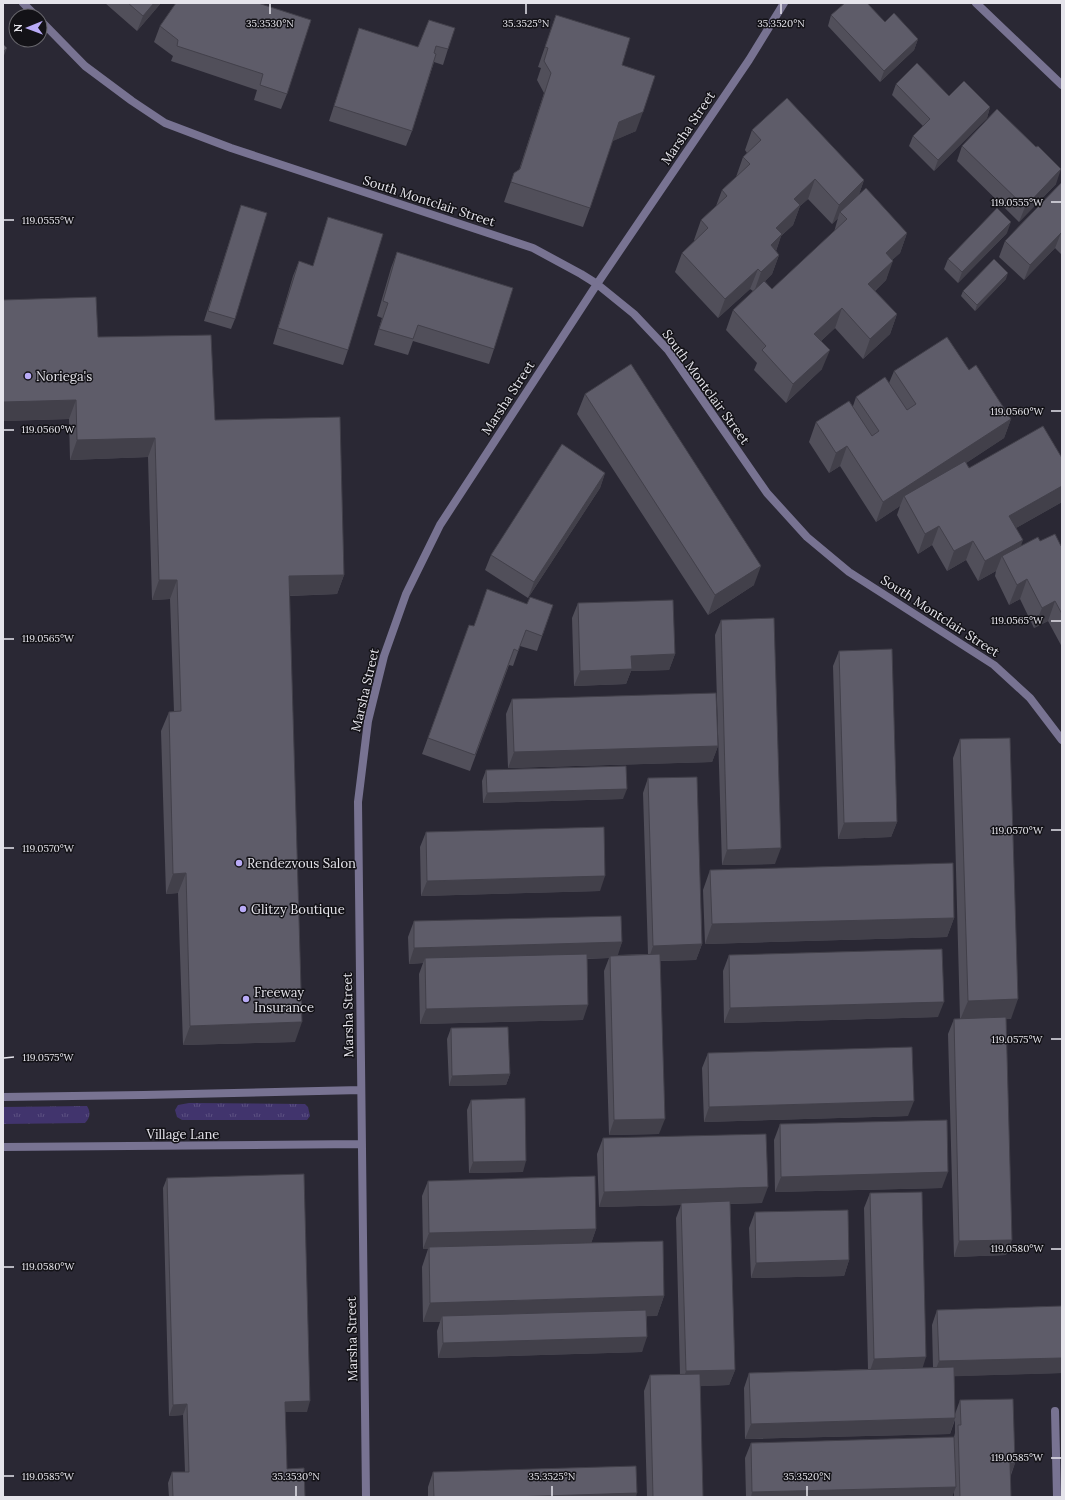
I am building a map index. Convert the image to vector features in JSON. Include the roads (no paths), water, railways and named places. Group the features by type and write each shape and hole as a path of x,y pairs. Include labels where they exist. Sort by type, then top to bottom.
{"street":[{"name":"Marsha Street","path":"366,1497 358,802 368,721 384,656 406,594 440,525 597,284 749,60 784,3"},
{"path":"976,3 1062,85"},
{"name":"South Montclair Street","path":"48,28 85,66 132,101 165,123 231,148 533,248 597,284 634,314 668,350 767,493 807,537 849,572 994,665 1030,698 1062,740"},
{"path":"3,1097 361,1090"},
{"name":"Village Lane","path":"3,1148 362,1144"},
{"path":"1055,1411 1058,1497"}],"place":[{"name":"Noriega's","path":"28,376"},
{"name":"Rendezvous Salon","path":"239,863"},
{"name":"Glitzy Boutique","path":"243,909"},
{"name":"Freeway Insurance","path":"246,999"}]}
